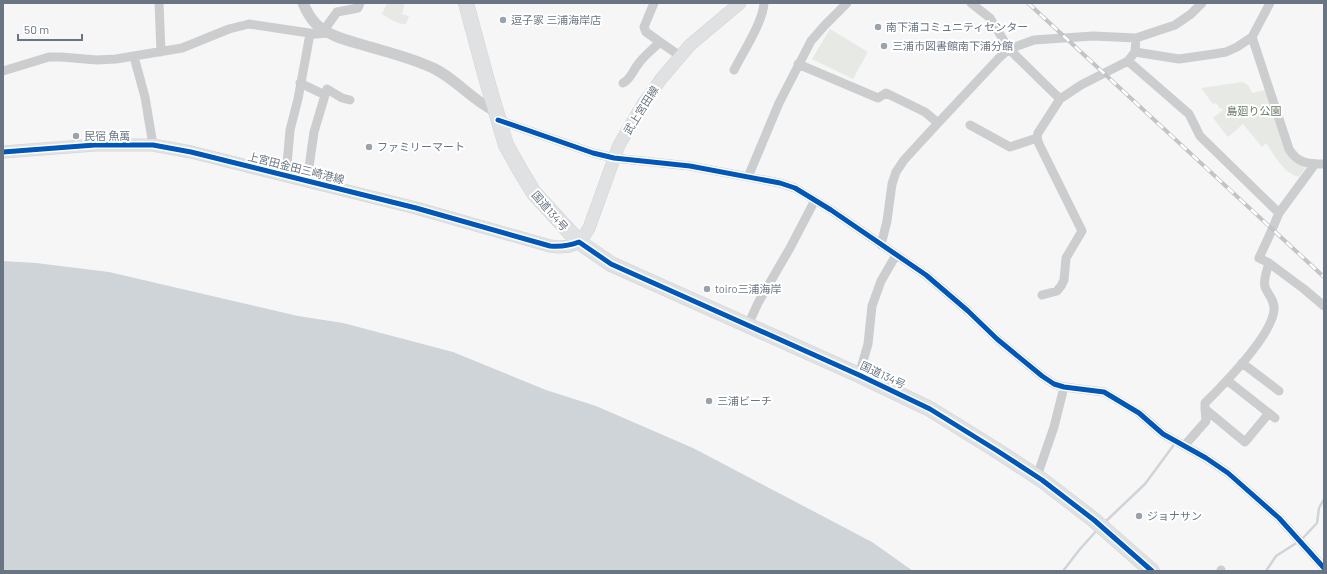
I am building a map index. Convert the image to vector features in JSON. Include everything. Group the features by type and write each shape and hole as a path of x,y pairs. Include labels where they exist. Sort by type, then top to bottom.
{"highway":[{"name":"国道134号","path":"466,3 506,145 534,193 579,242 610,264 905,396 936,413 1037,476 1107,530 1152,571"}],"main road":[{"name":"武上宮田線","path":"579,242 589,228 614,158 630,125 643,104 661,79 690,45 740,3"},
{"name":"上宮田金田三崎港線","path":"3,152 95,145 153,145 191,152 416,208 550,246 570,246 579,242"}],"street":[{"path":"3,70 49,57 108,60 161,52 182,48 229,29 249,24 318,35 326,31 337,12 358,8 360,3"},
{"path":"654,3 644,27 646,32 680,56"},
{"path":"734,70 763,10 764,3"},
{"path":"748,177 779,103 811,41 847,3"},
{"path":"971,3 990,18 1009,49 1060,99"},
{"path":"881,245 887,221 892,184 896,172 904,160 1009,49 1034,40 1093,36 1136,38 1175,26 1191,14 1202,3"},
{"path":"1135,52 1179,59 1226,52 1252,37 1270,3"},
{"path":"161,52 162,4"},
{"path":"305,4 313,21 326,31 343,39 435,69 452,80 497,115 593,153 614,158 690,166 780,183 795,188 926,276 968,311 997,339 1054,384 1064,387 1104,392 1139,413 1163,434 1228,473 1279,518 1324,566"},
{"path":"286,176 290,130 310,34"},
{"path":"1252,37 1292,156 1304,163 1319,164"},
{"path":"1042,295 1057,291 1061,286 1064,280 1066,258 1082,231 1037,138 1038,133 1060,99 1081,85 1128,61 1135,52 1136,38"},
{"path":"622,83 627,81 638,64 660,42"},
{"path":"134,57 146,97 153,145"},
{"path":"1128,61 1190,114 1200,136 1278,213"},
{"path":"798,64 878,98 886,93 925,112 938,123"},
{"path":"300,83 325,95"},
{"path":"307,181 314,132 327,89 342,98 350,100"},
{"path":"970,125 1010,147 1037,138"},
{"path":"1319,164 1278,213 1259,258 1269,263 1324,306"},
{"path":"748,325 758,303 790,248 815,200"},
{"path":"859,375 868,344 872,306 881,281 896,255"},
{"path":"1184,446 1206,421 1205,403 1228,381 1258,344 1273,317 1275,308 1273,300 1265,287 1264,278 1269,263"},
{"path":"1242,363 1279,391"},
{"path":"1205,409 1245,442 1272,415 1228,381"},
{"path":"1037,476 1054,428 1064,387"}],"green space":[{"path":"387,3 405,3 402,14 409,16 406,24 397,22 382,14"},
{"path":"830,29 868,52 853,79 812,59"},
{"name":"島廻り公園","path":"1242,82 1248,85 1252,93 1266,90 1284,147 1306,167 1299,177 1288,172 1266,143 1262,147 1243,124 1228,137 1213,118 1223,110 1222,108 1220,109 1216,103 1213,104 1201,88"}],"shaded area":[{"path":"3,261 36,263 109,272 298,316 343,323 453,352 546,390 596,406 693,448 872,542 913,571 3,571"}],"waterway":[{"path":"1104,523 1145,484 1173,446"},
{"path":"1302,539 1317,523 1319,508 1324,499"},
{"path":"1063,571 1098,529"},
{"path":"1266,571 1276,556 1298,542"}],"railway":[{"path":"1028,3 1324,277"}],"cycle path":[{"path":"498,120 593,153 614,158 690,166 780,183 795,188 831,210 926,275 968,311 997,339 1054,384 1064,387 1104,392 1139,413 1163,434 1206,458 1228,473 1279,518 1324,568"},
{"path":"3,152 95,145 153,145 191,152 416,208 550,246 565,246 579,242 611,264 859,375 930,409 1042,480 1094,520 1152,571"}],"place":[{"name":"逗子家 三浦海岸店","path":"503,20"},
{"name":"南下浦コミュニティセンター","path":"878,27"},
{"name":"三浦市図書館南下浦分館","path":"884,46"},
{"name":"民宿 魚萬","path":"76,136"},
{"name":"ファミリーマート","path":"369,147"},
{"name":"toiro三浦海岸","path":"707,289"},
{"name":"三浦ビーチ","path":"709,401"},
{"name":"ジョナサン","path":"1139,516"}]}
